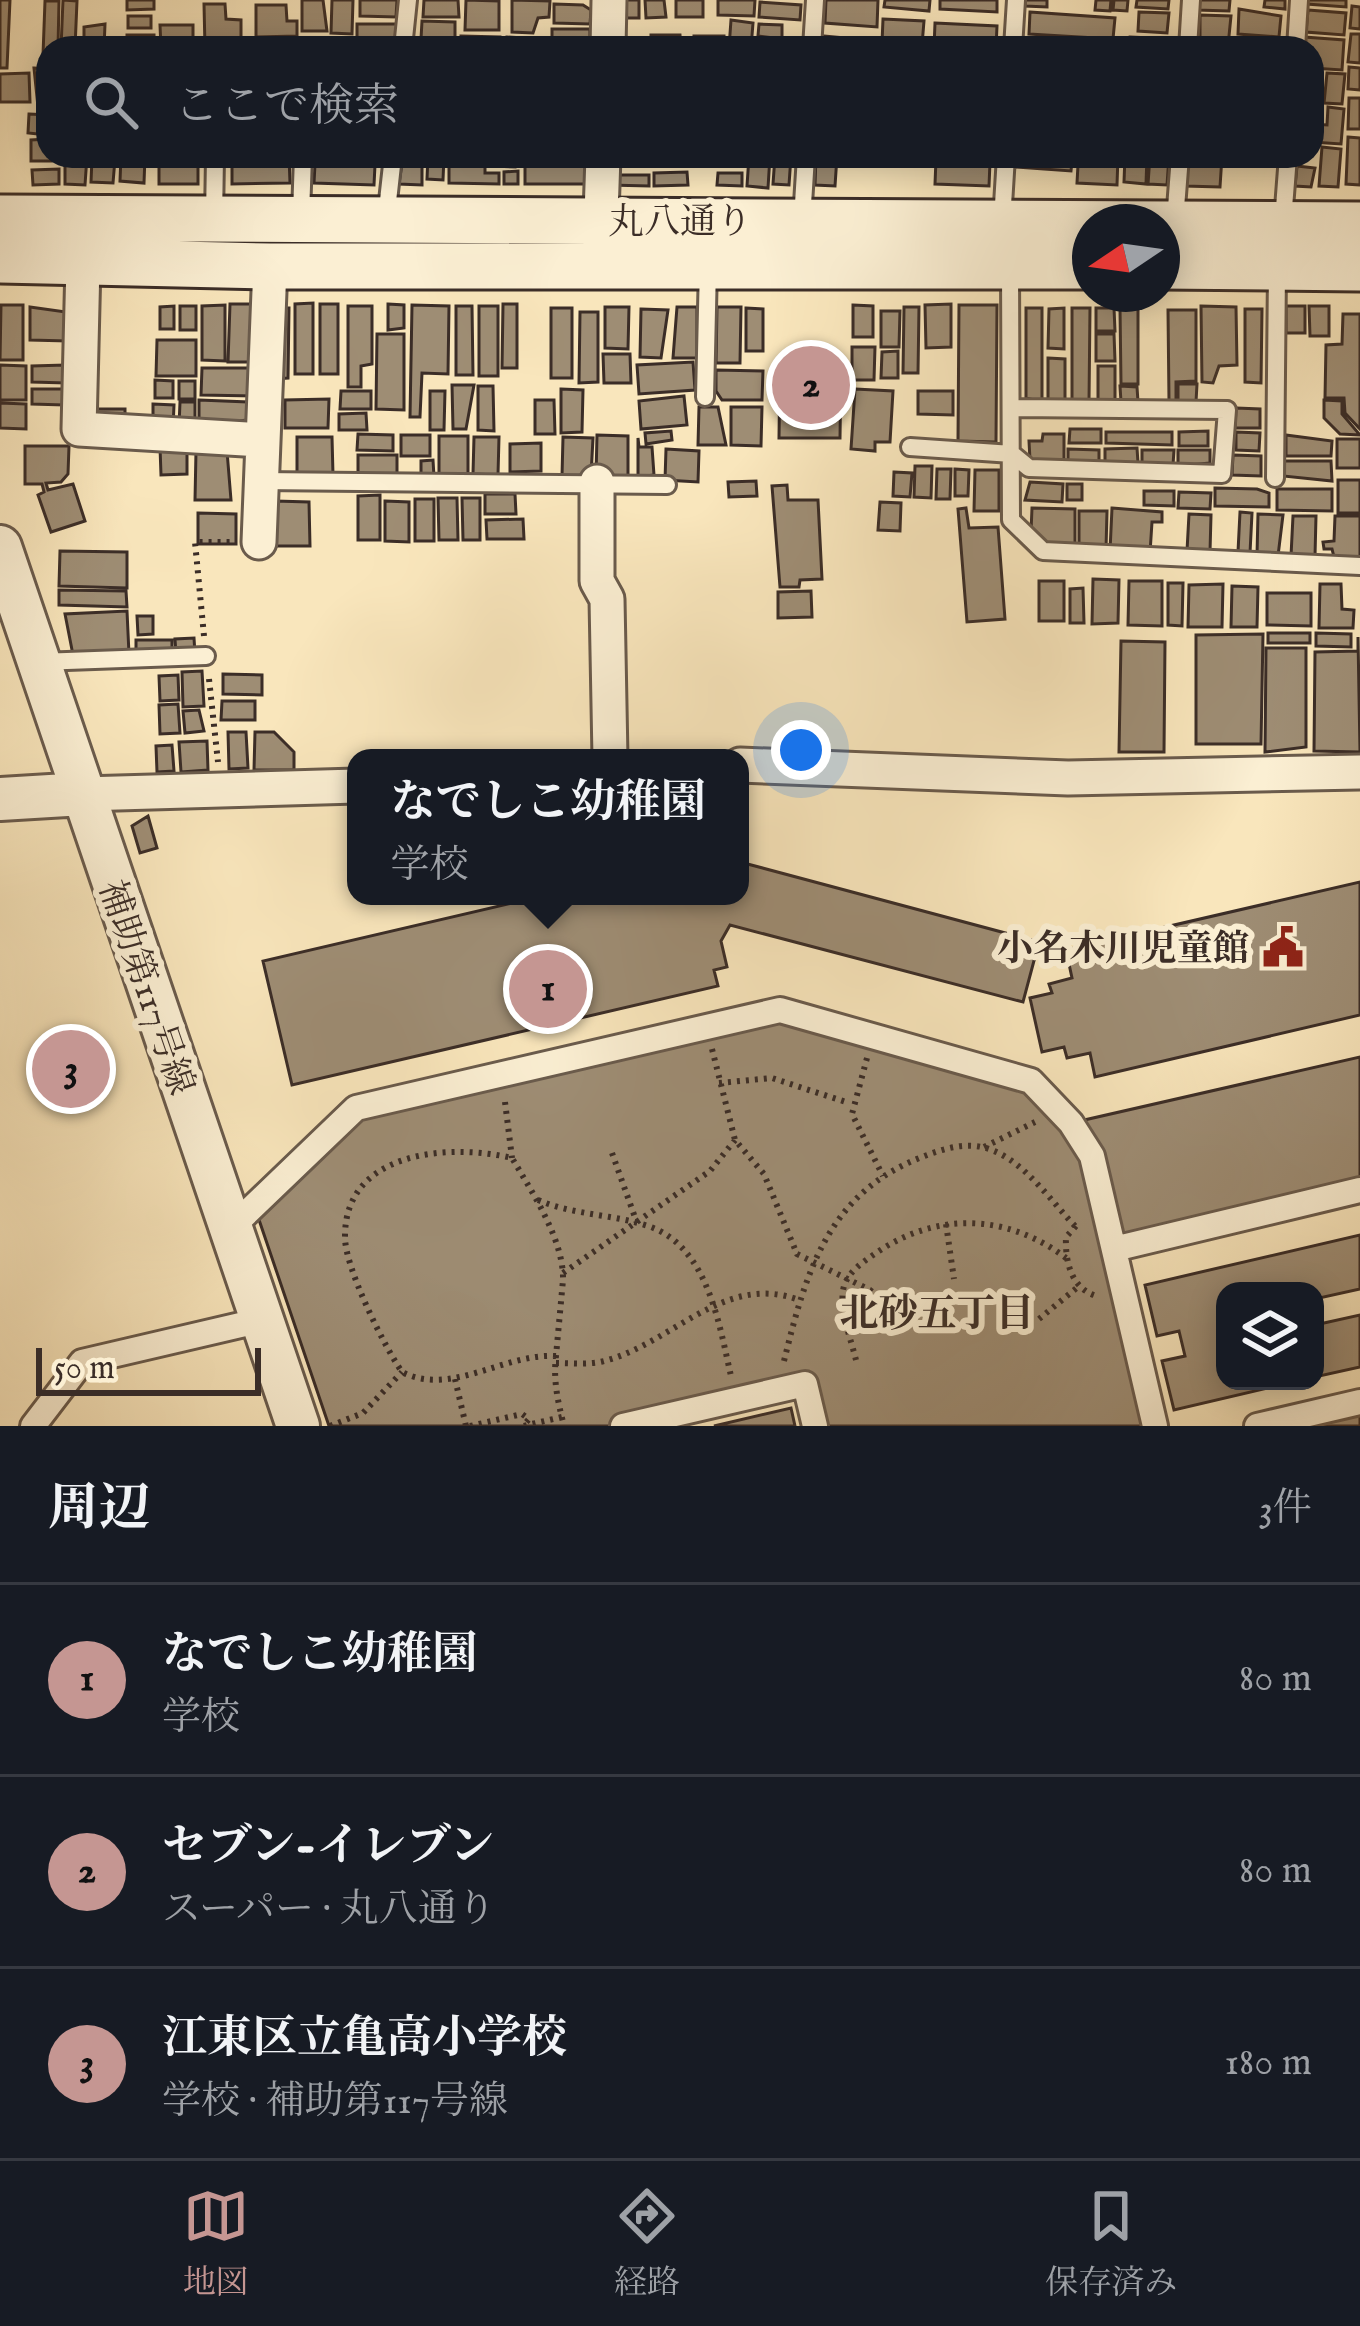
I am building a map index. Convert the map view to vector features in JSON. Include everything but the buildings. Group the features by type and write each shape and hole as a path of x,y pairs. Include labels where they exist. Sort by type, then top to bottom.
{"main road":[{"name":"丸八通り","path":"0,218 1072,221"},
{"name":"丸八通り","path":"1180,223 1360,268"},
{"name":"丸八通り","path":"1180,263 1360,225"},
{"name":"丸八通り","path":"0,260 269,266 1072,266"}],"street":[{"path":"608,36 609,0"},
{"path":"599,266 603,168"},
{"path":"83,262 79,429 262,440"},
{"path":"259,542 269,266"},
{"path":"597,482 597,581 607,599 610,749"},
{"name":"補助第117号線","path":"0,547 298,1426"},
{"path":"749,765 1068,778 1360,772"},
{"path":"0,799 347,786"},
{"path":"231,1228 356,1108 780,1010 1031,1082 1058,1110 1092,1156 1155,1426"},
{"path":"1114,1249 1360,1190"},
{"path":"33,1426 82,1362 262,1320"},
{"path":"623,1426 806,1384 815,1426"},
{"path":"1257,1426 1360,1402"}],"lane":[{"path":"405,36 408,0"},
{"path":"813,36 815,0"},
{"path":"1014,36 1016,0"},
{"path":"1189,36 1191,0"},
{"path":"1297,36 1299,0"},
{"path":"214,220 215,168"},
{"path":"301,220 303,168"},
{"path":"386,220 392,168"},
{"path":"802,220 805,168"},
{"path":"1002,221 1005,168"},
{"path":"1176,204 1179,168"},
{"path":"1275,478 1280,245 1287,168"},
{"path":"705,397 708,266"},
{"path":"1010,266 1011,520 1043,551 1360,566"},
{"path":"910,447 1012,454 1029,468 1222,474 1227,410 1012,408"},
{"path":"260,481 667,485"},
{"path":"38,662 206,656"}],"path":[{"path":"706,1027 735,1140 764,1174 790,1240 810,1264 870,1290 894,1309"},
{"path":"875,1034 850,1104 856,1126 883,1176"},
{"path":"455,1379 468,1426 522,1414 529,1419 523,1426 563,1422 555,1360 563,1273 535,1199 512,1158 514,1140 499,1075"},
{"path":"719,1083 772,1078 850,1104"},
{"path":"776,1390 810,1264 847,1206 883,1176 937,1151 984,1147 1058,1110"},
{"path":"563,1273 710,1172 735,1140"},
{"path":"984,1147 1016,1164 1076,1226"},
{"path":"512,1158 428,1153 380,1170 356,1192 344,1239 350,1262 402,1372 432,1381 455,1379 514,1358 607,1361 715,1306 759,1292 799,1300"},
{"path":"612,1153 637,1224"},
{"path":"535,1199 637,1224 674,1241 700,1272 715,1306 737,1400"},
{"path":"1106,1216 1076,1226 1066,1237 1066,1258 1079,1286 1090,1295 1124,1292"},
{"path":"856,1360 843,1301 846,1281 883,1248 946,1225 985,1221 1011,1226 1066,1258"},
{"path":"946,1225 954,1280"},
{"path":"1039,1319 1079,1286"},
{"path":"330,1426 363,1413 402,1372"}],"place":[{"name":"セブン-イレブン","path":"811,385"},
{"name":"小名木川児童館","path":"1283,947"},
{"name":"なでしこ幼稚園","path":"548,989"},
{"name":"江東区立亀高小学校","path":"71,1069"}],"district":[{"name":"北砂五丁目","path":"937,1312"}]}
